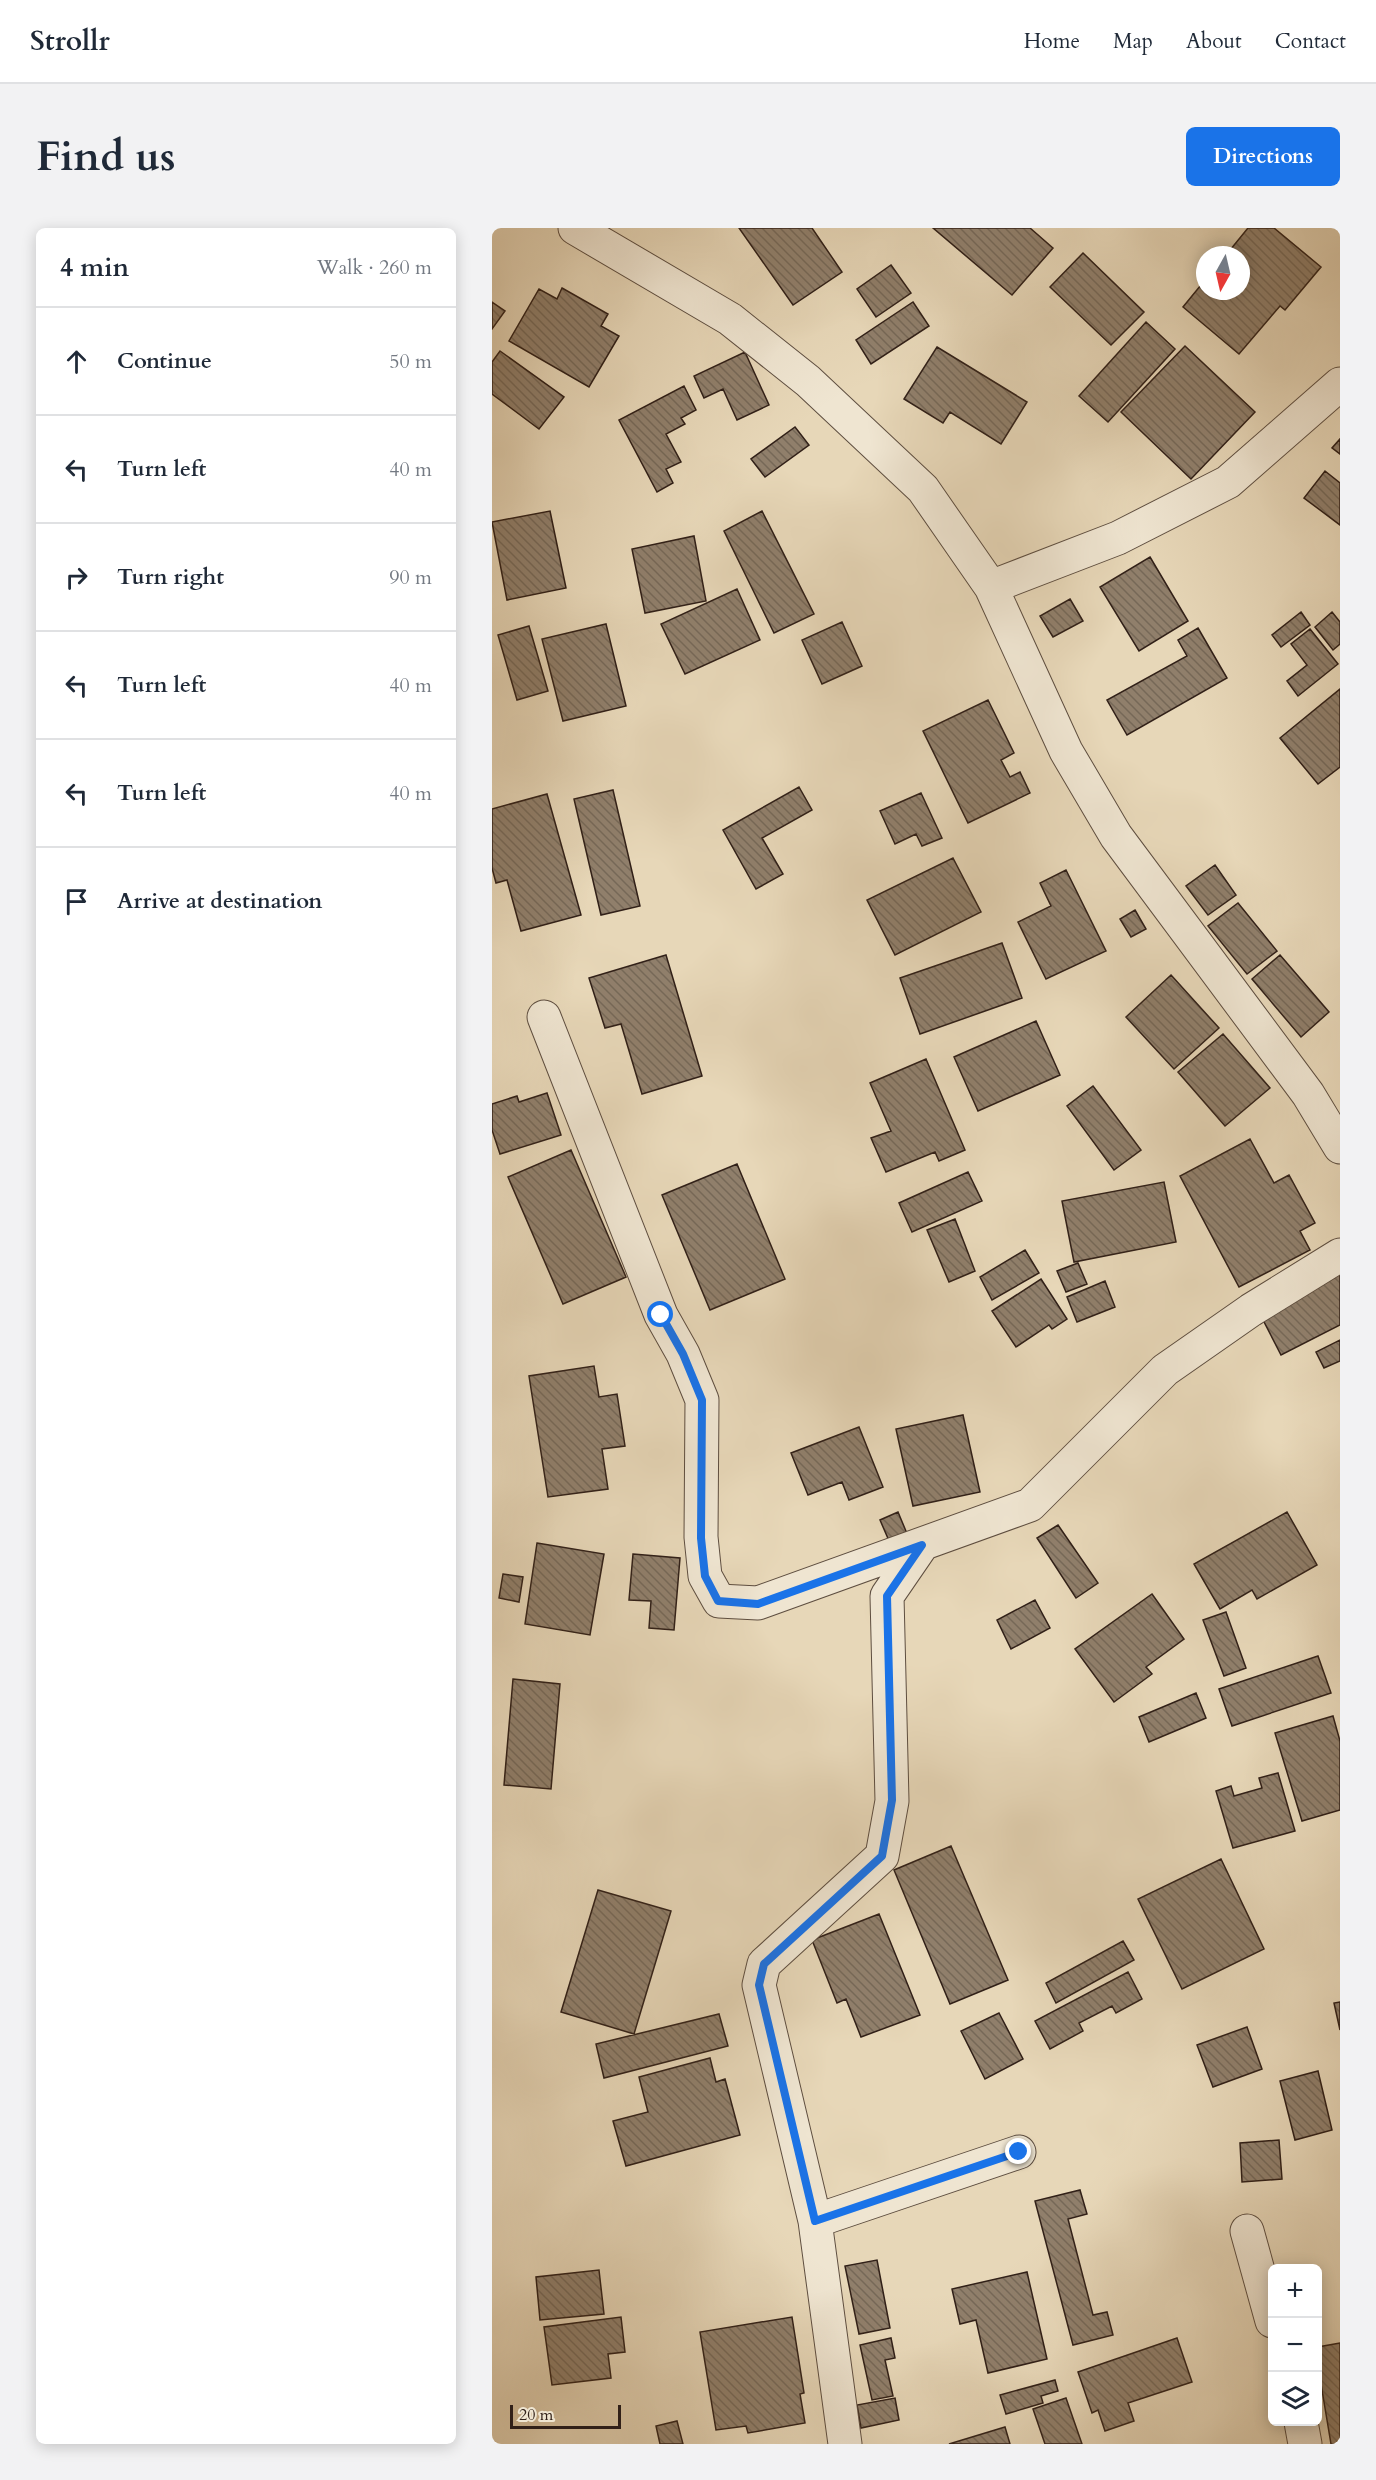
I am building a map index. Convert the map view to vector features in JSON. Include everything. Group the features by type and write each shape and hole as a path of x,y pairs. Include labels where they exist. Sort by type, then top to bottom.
{"street":[{"path":"575,228 730,319 808,381 923,489 991,587 1066,751 1116,836 1308,1094 1340,1147"},
{"path":"991,587 1118,538 1228,482 1340,384"},
{"path":"544,1017 661,1315 683,1354 702,1400 701,1538 705,1576 718,1601 758,1604 1030,1505 1165,1370 1251,1310 1340,1255"},
{"path":"845,2444 815,2221 759,1985 764,1964 882,1856 892,1800 887,1596 922,1545"},
{"path":"815,2221 1019,2152"},
{"path":"1247,2231 1271,2318"},
{"path":"1302,2426 1305,2444"}],"building":[{"path":"739,228 812,228 842,272 793,305"},
{"path":"933,228 1030,228 1053,248 1012,295"},
{"path":"1248,228 1274,228 1321,267 1285,310 1280,306 1239,354 1183,307 1196,291 1196,300 1250,300 1250,246 1233,246"},
{"path":"1083,253 1144,312 1111,345 1050,287"},
{"path":"891,265 911,293 876,317 857,289"},
{"path":"562,288 608,314 601,326 619,336 589,387 509,341 539,289 557,299"},
{"path":"492,302 505,311 492,329"},
{"path":"913,302 929,326 871,364 856,340"},
{"path":"1146,322 1175,349 1108,422 1079,396"},
{"path":"1185,346 1255,412 1191,479 1121,412"},
{"path":"937,347 1027,402 1001,444 950,412 943,423 904,399"},
{"path":"500,351 564,397 539,429 492,394 492,362"},
{"path":"745,352 769,405 737,420 723,389 704,398 694,376"},
{"path":"684,386 696,410 681,418 685,424 666,434 681,462 666,469 673,483 657,492 619,420"},
{"path":"795,427 809,445 765,477 751,459"},
{"path":"1340,439 1340,454 1332,448"},
{"path":"1325,471 1340,483 1340,525 1304,498"},
{"path":"550,511 566,588 507,600 492,522"},
{"path":"762,511 814,614 774,633 724,531"},
{"path":"694,536 706,601 645,613 632,549"},
{"path":"1150,557 1188,621 1139,651 1100,587"},
{"path":"737,589 760,640 685,674 661,624"},
{"path":"1070,599 1083,621 1053,637 1040,616"},
{"path":"1301,612 1310,625 1281,647 1272,635"},
{"path":"1332,612 1340,622 1340,644 1333,650 1315,627"},
{"path":"842,622 862,666 822,684 802,640"},
{"path":"606,624 626,706 563,721 542,639"},
{"path":"529,626 548,691 517,700 498,635"},
{"path":"1198,628 1227,678 1127,735 1107,700 1187,656 1178,640"},
{"path":"1310,629 1338,664 1298,696 1287,681 1307,665 1291,644"},
{"path":"1340,689 1340,767 1318,784 1280,738"},
{"path":"988,700 1014,753 1001,760 1010,777 1020,772 1030,793 968,823 923,731"},
{"path":"799,787 812,810 762,838 783,874 756,889 723,830"},
{"path":"613,790 640,906 601,915 574,799"},
{"path":"921,793 942,838 922,846 916,834 895,844 880,811"},
{"path":"547,794 581,915 521,931 507,880 496,883 492,868 492,809"},
{"path":"953,858 981,912 895,955 867,900"},
{"path":"1215,865 1236,895 1208,915 1186,886"},
{"path":"1066,870 1106,951 1046,979 1018,922 1051,906 1040,883"},
{"path":"1238,903 1277,951 1247,974 1208,926"},
{"path":"1135,910 1146,929 1131,937 1120,919"},
{"path":"1002,943 1022,998 920,1034 900,978"},
{"path":"666,955 702,1076 642,1094 621,1024 605,1028 589,978"},
{"path":"1280,955 1329,1012 1301,1037 1252,979"},
{"path":"1171,975 1219,1028 1174,1069 1126,1017"},
{"path":"1036,1021 1060,1075 978,1111 954,1057"},
{"path":"1223,1034 1270,1088 1225,1126 1178,1072"},
{"path":"926,1059 965,1150 939,1161 935,1152 886,1172 871,1138 891,1131 870,1083"},
{"path":"1093,1086 1141,1150 1114,1170 1067,1106"},
{"path":"547,1093 561,1135 500,1154 492,1130 492,1104 517,1096 519,1102"},
{"path":"1250,1139 1274,1183 1289,1175 1315,1223 1300,1231 1310,1250 1239,1287 1180,1176"},
{"path":"571,1150 626,1277 563,1304 508,1177"},
{"path":"737,1164 785,1279 710,1310 662,1195"},
{"path":"968,1172 982,1201 912,1232 899,1203"},
{"path":"1164,1182 1176,1242 1074,1262 1062,1201"},
{"path":"955,1219 975,1271 949,1282 927,1230"},
{"path":"1025,1250 1039,1273 992,1300 980,1277"},
{"path":"1078,1263 1087,1284 1066,1292 1057,1271"},
{"path":"1340,1273 1340,1325 1281,1355 1260,1314"},
{"path":"1041,1279 1067,1319 1052,1329 1049,1325 1016,1347 992,1311"},
{"path":"1105,1281 1115,1307 1077,1322 1067,1297"},
{"path":"1340,1340 1340,1361 1324,1368 1316,1352"},
{"path":"594,1366 599,1397 617,1394 625,1446 602,1449 608,1489 548,1497 529,1376"},
{"path":"963,1415 980,1492 913,1506 896,1429"},
{"path":"859,1427 883,1487 849,1500 842,1482 808,1495 791,1453"},
{"path":"898,1512 908,1536 890,1543 880,1520"},
{"path":"1287,1512 1317,1565 1257,1599 1252,1590 1220,1609 1194,1564"},
{"path":"1058,1525 1098,1583 1076,1598 1037,1538"},
{"path":"537,1543 604,1554 590,1635 525,1624"},
{"path":"633,1554 680,1558 674,1630 649,1628 651,1601 629,1600"},
{"path":"503,1574 523,1577 519,1602 499,1598"},
{"path":"1152,1594 1184,1639 1146,1667 1152,1674 1114,1702 1075,1649"},
{"path":"1035,1600 1050,1628 1011,1649 997,1620"},
{"path":"1226,1612 1246,1668 1224,1676 1203,1620"},
{"path":"1318,1656 1331,1693 1232,1726 1219,1689"},
{"path":"513,1679 560,1684 551,1789 504,1785"},
{"path":"1196,1693 1206,1718 1149,1742 1139,1717"},
{"path":"1333,1716 1340,1741 1340,1810 1302,1821 1275,1733"},
{"path":"1278,1773 1295,1831 1233,1848 1216,1791 1231,1786 1234,1796 1262,1788 1259,1778"},
{"path":"951,1846 1008,1980 950,2004 894,1870"},
{"path":"1221,1859 1264,1949 1182,1989 1138,1899"},
{"path":"598,1890 671,1911 634,2034 561,2012"},
{"path":"879,1914 920,2015 861,2037 846,1999 837,2003 812,1940"},
{"path":"1123,1941 1134,1960 1056,2003 1046,1983"},
{"path":"1128,1972 1142,1999 1116,2013 1112,2006 1079,2023 1083,2031 1050,2049 1035,2021"},
{"path":"1340,2002 1340,2030 1334,2003"},
{"path":"999,2013 1023,2059 985,2079 961,2031"},
{"path":"719,2014 728,2046 604,2078 596,2044"},
{"path":"1247,2027 1262,2069 1213,2087 1197,2045"},
{"path":"710,2058 716,2082 725,2079 740,2135 626,2166 613,2121 648,2112 639,2077"},
{"path":"1318,2071 1332,2130 1295,2140 1280,2081"},
{"path":"1279,2140 1282,2179 1242,2182 1240,2143"},
{"path":"1080,2190 1087,2214 1068,2219 1093,2315 1107,2312 1113,2335 1073,2345 1035,2201"},
{"path":"877,2260 890,2328 859,2334 845,2266"},
{"path":"599,2270 604,2314 540,2320 536,2277"},
{"path":"1027,2272 1047,2359 988,2373 976,2320 960,2324 952,2289"},
{"path":"621,2317 625,2352 608,2354 611,2378 552,2385 544,2327"},
{"path":"792,2317 804,2393 800,2394 805,2423 748,2433 746,2426 716,2430 700,2332"},
{"path":"891,2338 895,2358 885,2360 893,2396 872,2400 860,2345"},
{"path":"1177,2338 1192,2382 1128,2403 1134,2421 1105,2431 1098,2410 1092,2413 1078,2372"},
{"path":"1340,2343 1340,2444 1331,2444 1322,2390 1322,2346"},
{"path":"1055,2380 1058,2391 1041,2396 1043,2403 1006,2414 1000,2395"},
{"path":"895,2398 899,2420 861,2428 857,2405"},
{"path":"1066,2398 1082,2444 1045,2444 1033,2409"},
{"path":"677,2421 683,2444 660,2444 656,2426"},
{"path":"1005,2427 1010,2444 949,2444"}],"route":[{"path":"661,1315 683,1354 702,1400 701,1538 705,1576 718,1601 758,1604 922,1545 887,1596 892,1800 882,1856 764,1964 759,1985 815,2221 1019,2152"}]}
